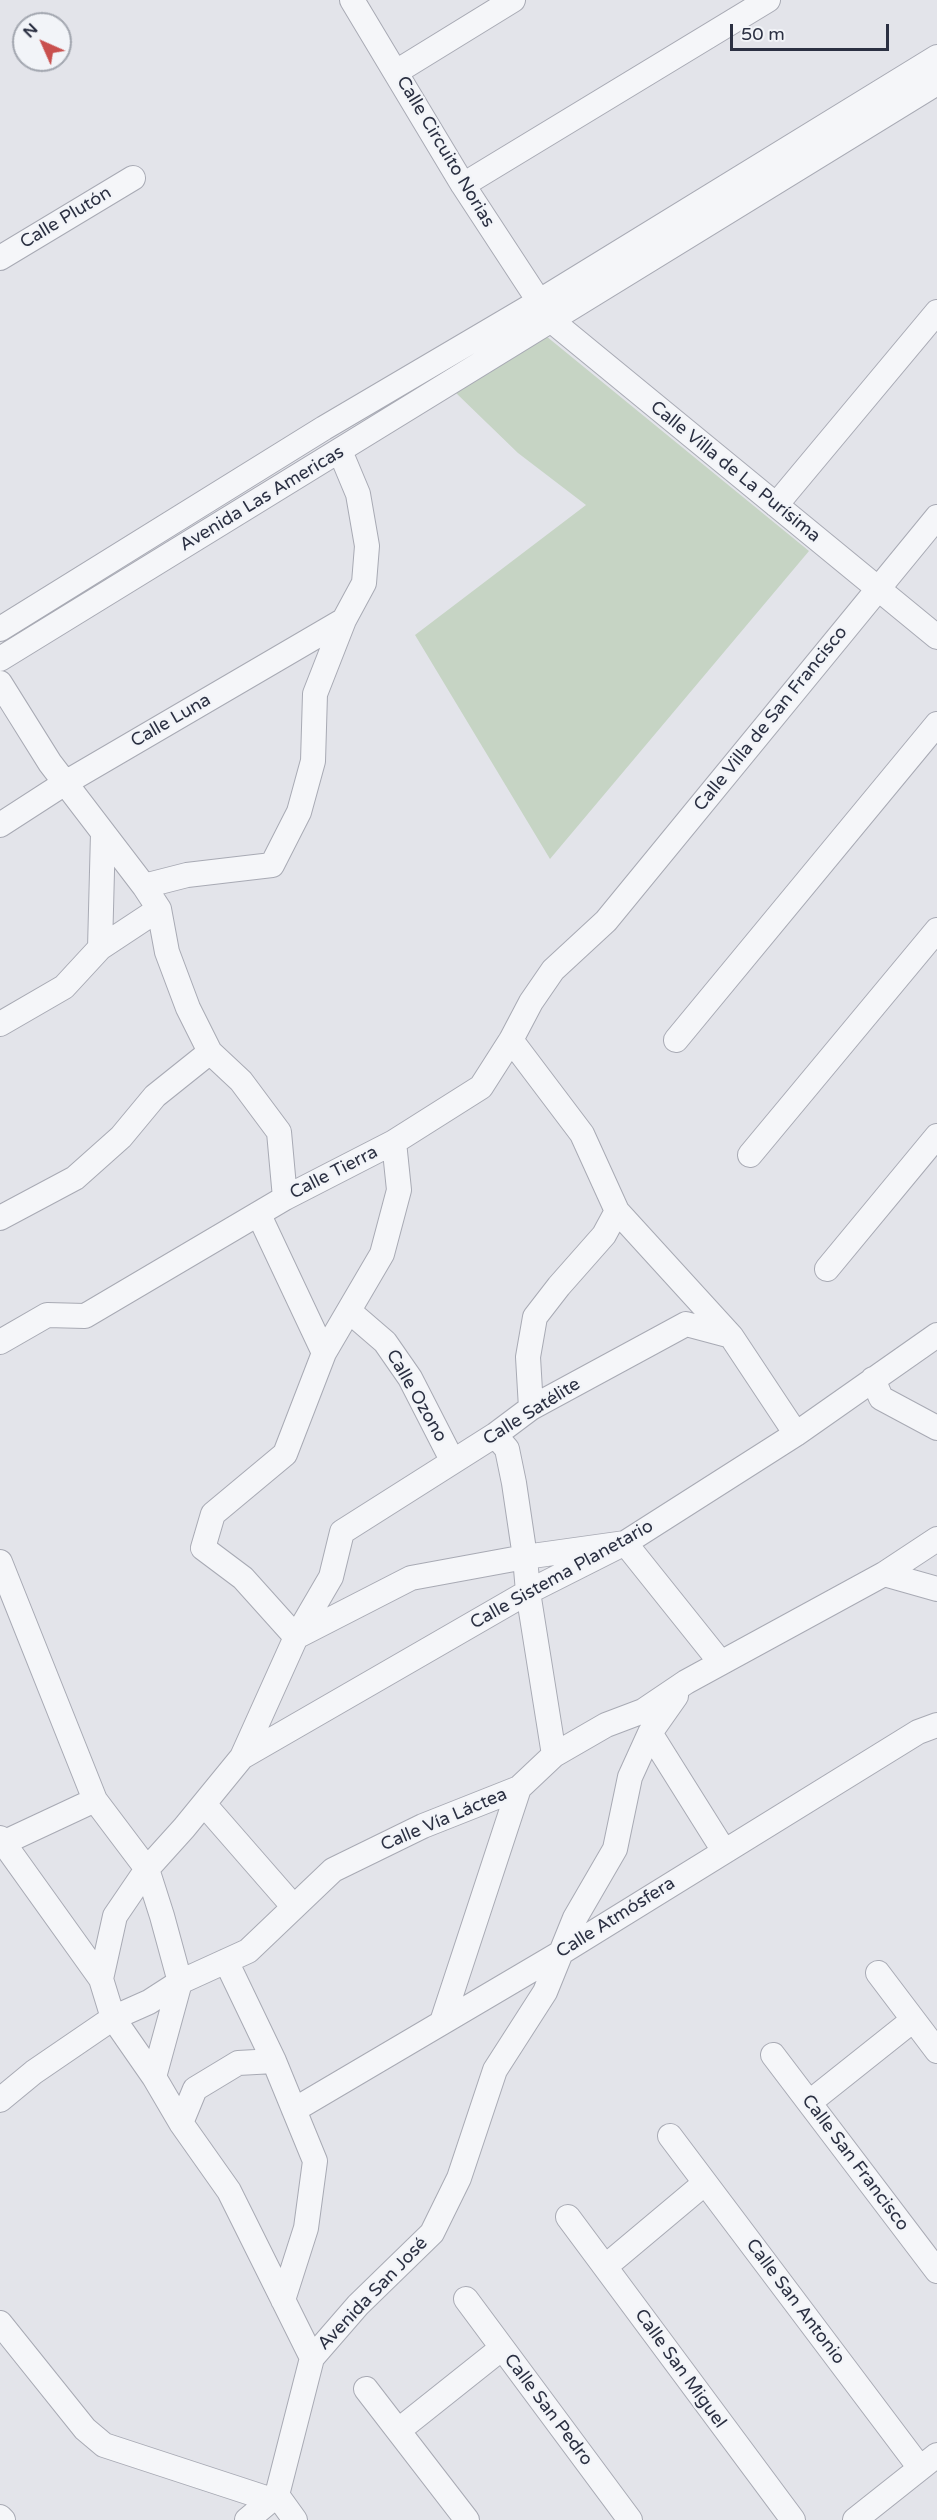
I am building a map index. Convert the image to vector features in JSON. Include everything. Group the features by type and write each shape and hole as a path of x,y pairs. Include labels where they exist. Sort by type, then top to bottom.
{"street":[{"name":"Calle Circuito Norias","path":"352,0 463,185 545,311"},
{"path":"396,72 513,0"},
{"path":"463,185 768,0"},
{"path":"516,329 937,57"},
{"path":"545,311 937,83"},
{"name":"Calle Plutón","path":"0,258 133,178"},
{"name":"Calle Villa de La Purísima","path":"545,311 937,637"},
{"path":"776,505 937,312"},
{"name":"Avenida Las Americas","path":"0,659 340,451 421,399 516,329"},
{"name":"Avenida Las Americas","path":"0,629 324,428 516,329"},
{"path":"144,886 187,875 272,865 299,812 313,761 315,694 344,620 364,583 367,546 358,494 340,451"},
{"name":"Calle Villa de San Francisco","path":"606,921 937,517"},
{"name":"Calle Luna","path":"0,825 65,783 344,620"},
{"path":"0,683 65,783 159,909 167,952 188,1008 210,1052 241,1081 279,1132 285,1198"},
{"path":"676,1041 937,724"},
{"path":"100,948 103,833"},
{"path":"0,1024 64,987 100,948 159,909"},
{"name":"Calle Tierra","path":"0,1342 47,1315 85,1316 285,1198 394,1142 481,1087 511,1040 531,1002 553,970 606,921"},
{"path":"750,1155 937,930"},
{"path":"511,1040 582,1134 617,1211 731,1336 796,1434"},
{"path":"0,1218 75,1178 122,1137 155,1096 210,1052"},
{"path":"827,1269 937,1136"},
{"path":"297,1637 243,1578 203,1548 213,1514 285,1454 324,1353 382,1254 399,1190 394,1142"},
{"path":"531,1408 528,1358 536,1317 559,1286 604,1235 617,1211"},
{"path":"259,1215 324,1353"},
{"name":"Calle Ozono","path":"350,1311 385,1342 410,1378 452,1461"},
{"name":"Calle Satélite","path":"297,1637 331,1577 342,1532 495,1435 531,1408 686,1324 731,1336"},
{"name":"Calle Sistema Planetario","path":"242,1757 528,1592 625,1543 796,1434 937,1335"},
{"path":"873,1379 881,1398 937,1428"},
{"path":"495,1435 507,1449 554,1755"},
{"name":"Calle Vía Láctea","path":"0,2100 34,2072 113,2018 149,2002 180,1982 248,1951 333,1870 423,1826 519,1788 554,1755 606,1725 644,1711 686,1682 716,1657 884,1574 937,1539"},
{"path":"101,1979 115,1916 147,1869 242,1757 297,1637 411,1578 525,1557 625,1543 716,1657"},
{"path":"2,1569 95,1800 147,1869 180,1982 154,2077"},
{"path":"884,1574 937,1589"},
{"name":"Avenida San José","path":"274,2498 312,2358 358,2305 432,2233 459,2178 495,2070 545,1992 575,1918 615,1849 630,1777 650,1733 686,1682"},
{"name":"Calle Atmósfera","path":"294,2110 562,1952 918,1732 937,1725"},
{"path":"650,1733 724,1851"},
{"path":"442,2022 519,1788"},
{"path":"95,1800 1,1840 101,1979 113,2018 154,2077 180,2123 229,2191 312,2358"},
{"path":"204,1804 293,1906"},
{"path":"226,1961 274,2061 315,2161 306,2228 283,2300"},
{"path":"878,1973 937,2051"},
{"path":"810,2102 913,2020"},
{"name":"Calle San Francisco","path":"773,2055 937,2271"},
{"path":"180,2123 195,2089 238,2063 274,2061"},
{"name":"Calle San Antonio","path":"670,2136 705,2183 929,2462"},
{"path":"606,2266 705,2183"},
{"name":"Calle San Miguel","path":"568,2217 793,2520"},
{"name":"Calle San Pedro","path":"466,2299 630,2520"},
{"path":"0,2324 85,2429 104,2445 274,2498 295,2520"},
{"path":"399,2430 502,2348"},
{"path":"366,2389 468,2520"},
{"path":"855,2520 929,2462"},
{"path":"248,2520 274,2498"}],"green space":[{"path":"546,336 809,551 550,859 415,635 586,505 518,453 456,393"}]}
